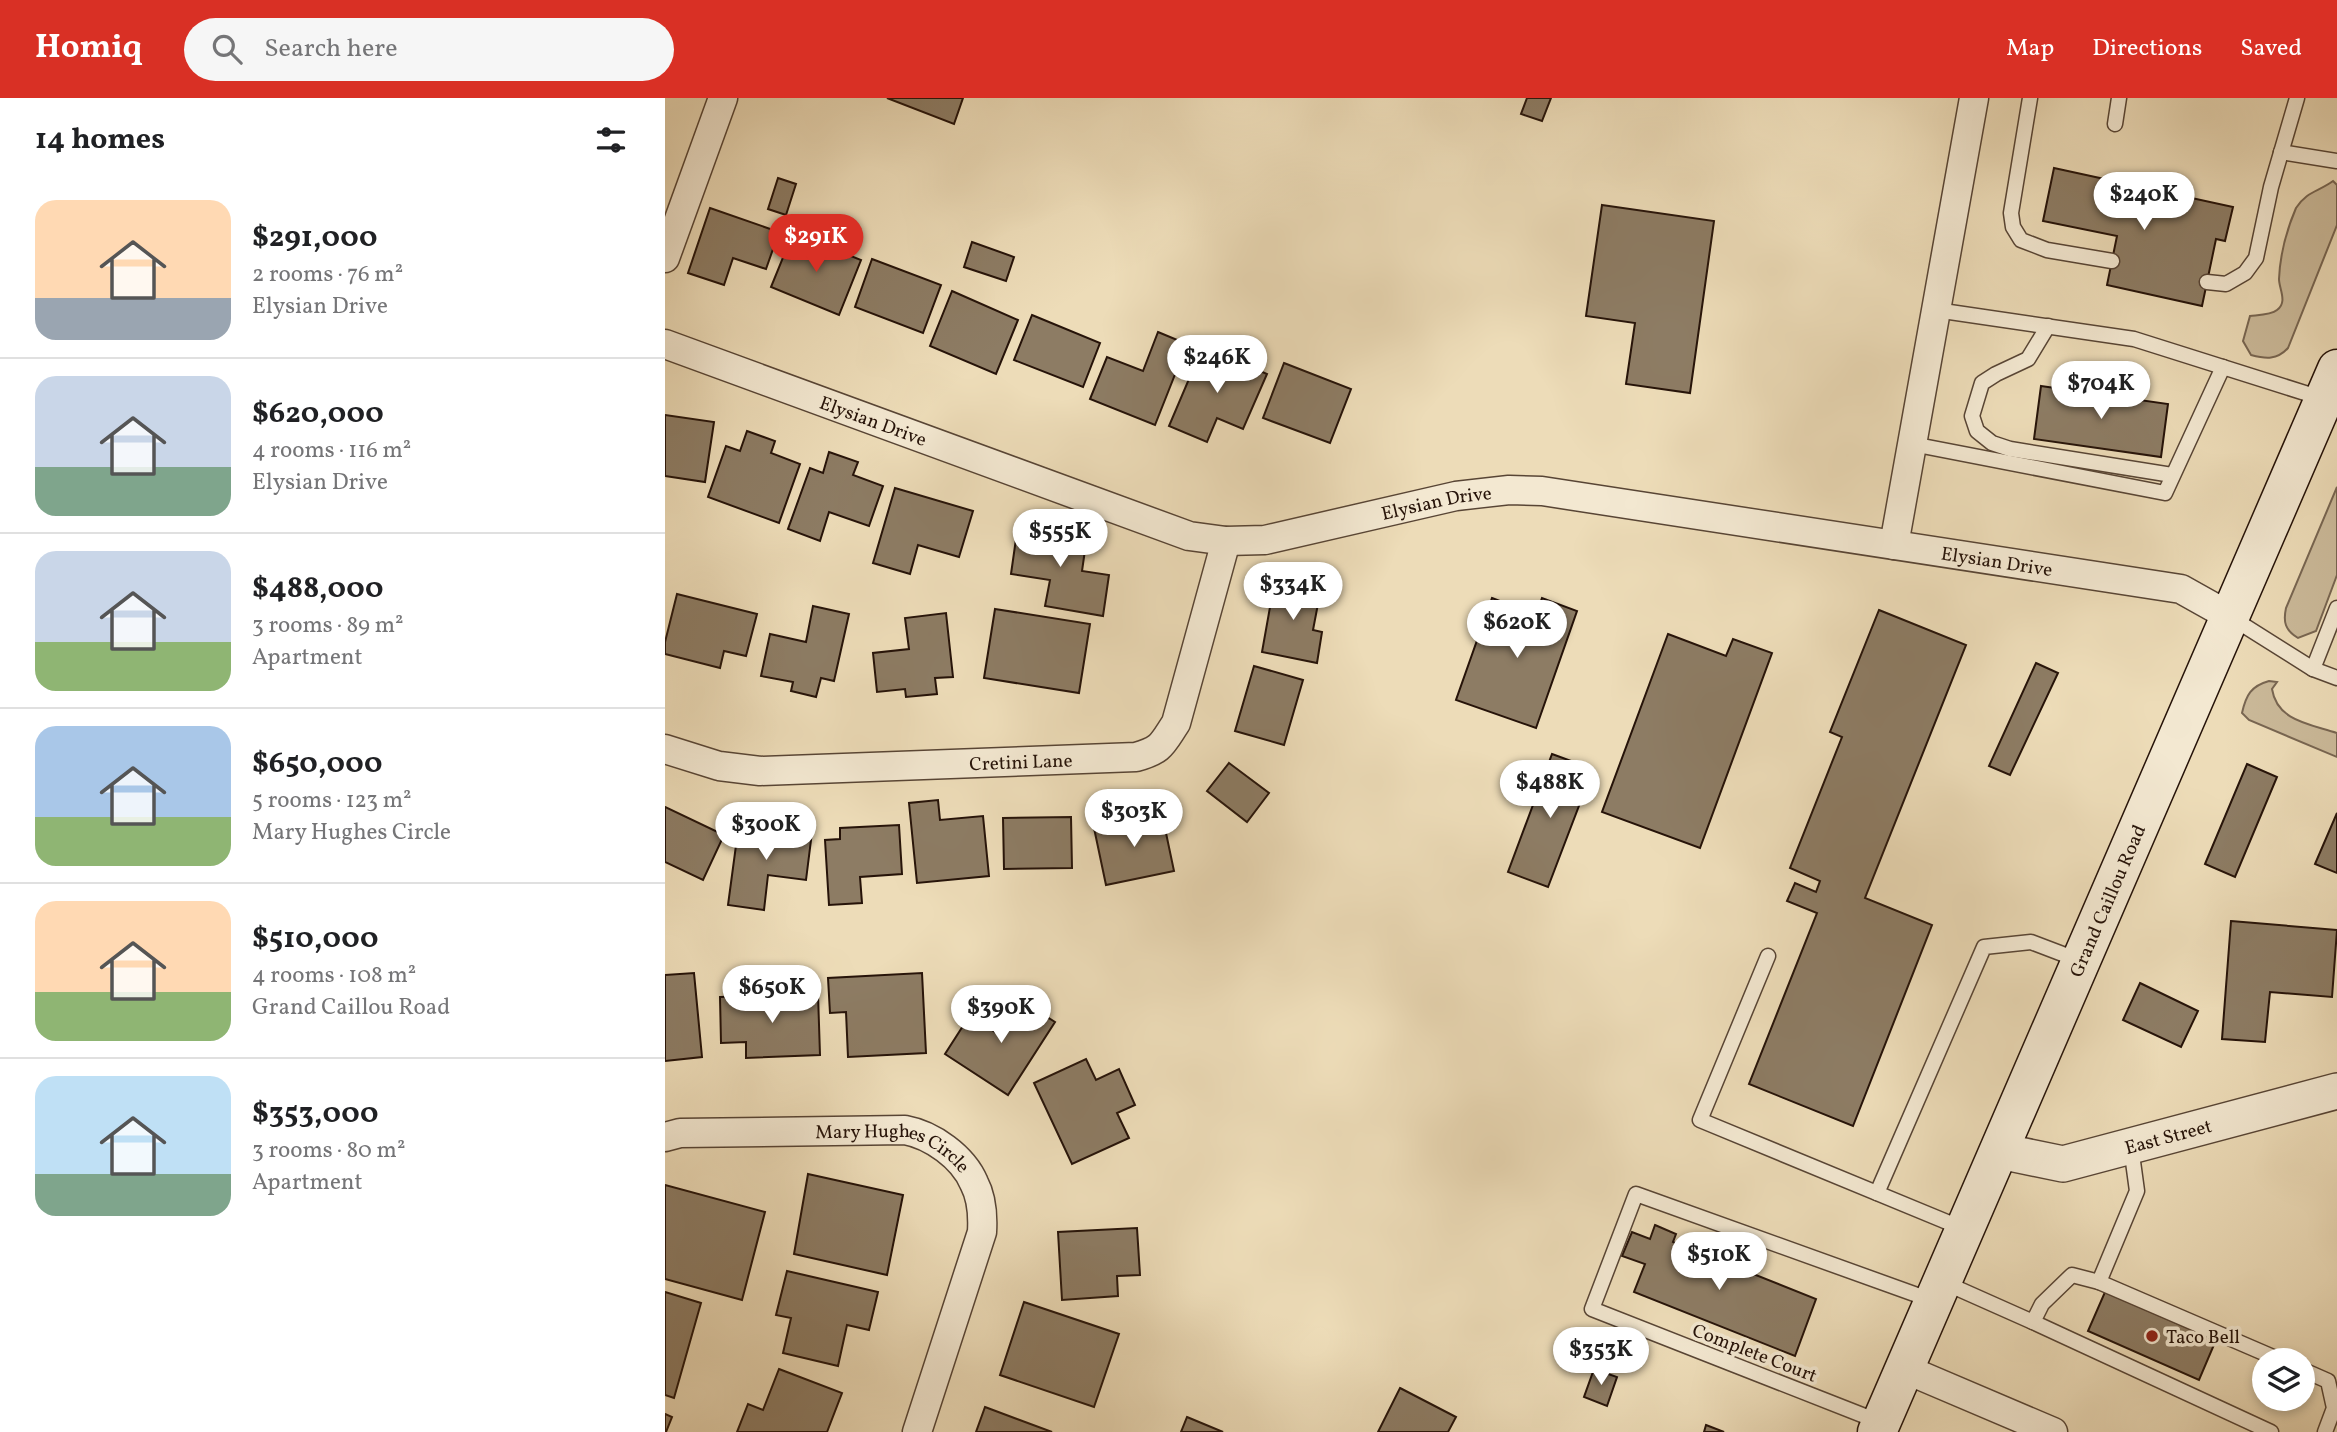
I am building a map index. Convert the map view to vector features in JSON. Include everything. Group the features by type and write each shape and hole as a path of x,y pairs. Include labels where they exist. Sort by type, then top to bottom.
{"main road":[{"name":"Grand Caillou Road","path":"1879,1427 2331,384"}],"street":[{"path":"665,258 723,98"},
{"path":"1894,545 1974,98"},
{"name":"Elysian Drive","path":"665,344 1189,536 1226,541 1265,540 1457,496 1509,490 1542,491 2181,589 2231,617"},
{"name":"Cretini Lane","path":"665,749 719,766 760,771 1136,757 1151,753 1159,748 1176,723 1226,541"},
{"name":"East Street","path":"2000,1151 2063,1164 2337,1091"},
{"name":"Mary Hughes Circle","path":"665,1137 680,1133 905,1130 921,1133 949,1150 974,1181 983,1210 982,1232 917,1432"},
{"path":"1905,1369 2053,1432"}],"lane":[{"path":"2030,98 2011,213 2013,227 2021,240 2047,250 2112,261"},
{"path":"2115,124 2119,98"},
{"path":"2207,282 2226,284 2245,273 2256,258 2271,187 2297,98"},
{"path":"2281,152 2337,161"},
{"path":"1936,310 2134,339 2223,367 2331,384"},
{"path":"2048,326 2028,359 1982,383 1972,416 1977,431 1992,443 2010,449 2172,475"},
{"path":"1912,444 2165,493 2223,367"},
{"path":"2313,669 2337,608"},
{"path":"2231,617 2313,669 2337,678"},
{"path":"1877,1194 1984,947 2031,942 2082,962"},
{"path":"1768,956 1700,1120 1965,1229"},
{"path":"2099,1282 2137,1191 2131,1146"},
{"name":"Complete Court","path":"1879,1427 1592,1309 1636,1194 1937,1291"},
{"path":"2033,1322 2042,1304 2072,1275 2099,1282 2252,1348"},
{"path":"1937,1291 2033,1322 2271,1432"},
{"path":"2315,1375 2328,1381 2334,1408 2325,1432"}],"shaded area":[{"path":"2333,181 2337,185 2337,225 2288,348 2271,358 2251,355 2243,341 2250,316 2271,313 2282,303 2279,279 2281,261 2296,208 2309,195"},
{"path":"2337,487 2337,575 2316,631 2298,638 2286,625 2286,608"},
{"path":"2269,681 2277,682 2272,689 2275,700 2288,715 2306,724 2337,733 2337,757 2249,720 2242,713 2250,692"}],"building":[{"path":"887,98 963,98 954,124"},
{"path":"1527,98 1551,98 1542,121 1521,114"},
{"path":"2054,168 2233,207 2225,241 2216,239 2202,306 2107,285 2117,236 2043,221"},
{"path":"778,178 796,184 786,215 768,209"},
{"path":"1602,205 1714,221 1690,393 1626,384 1635,323 1586,316"},
{"path":"710,208 779,232 766,269 733,258 724,285 688,273"},
{"path":"793,233 861,260 839,315 771,287"},
{"path":"972,242 1014,257 1006,281 964,267"},
{"path":"872,259 941,285 923,333 855,307"},
{"path":"952,291 1018,320 996,374 930,346"},
{"path":"1032,315 1100,343 1083,387 1014,360"},
{"path":"1158,332 1187,344 1155,425 1090,399 1107,357 1143,371"},
{"path":"1203,346 1267,374 1243,429 1217,418 1207,442 1169,426"},
{"path":"1284,363 1351,389 1330,443 1263,418"},
{"path":"2041,386 2168,404 2161,457 2034,439"},
{"path":"665,415 714,422 705,482 665,476"},
{"path":"747,431 775,441 771,453 800,464 779,523 708,497 726,446 740,451"},
{"path":"829,452 858,462 853,475 883,486 869,526 829,512 820,541 788,529 810,468 823,473"},
{"path":"895,488 973,511 959,557 918,545 910,574 873,563"},
{"path":"1018,525 1087,536 1082,571 1109,575 1103,616 1045,606 1050,580 1011,574"},
{"path":"1275,579 1321,588 1313,630 1322,632 1317,663 1262,652"},
{"path":"677,594 757,614 746,656 724,651 720,668 665,654 665,642"},
{"path":"1492,598 1536,615 1542,598 1577,611 1536,728 1456,700"},
{"path":"813,606 849,614 834,681 821,678 816,697 791,691 793,682 761,676 770,634 806,642"},
{"path":"995,609 1090,624 1079,693 984,678"},
{"path":"1879,610 1966,645 1865,898 1932,925 1853,1126 1749,1084 1817,913 1787,901 1795,883 1816,892 1820,881 1790,868 1842,737 1830,732"},
{"path":"946,613 953,677 935,678 937,694 906,697 905,689 877,692 873,653 909,649 905,618"},
{"path":"1668,634 1726,656 1733,639 1772,653 1700,848 1602,812"},
{"path":"2036,663 2058,673 2010,775 1989,766"},
{"path":"1254,666 1303,680 1284,745 1235,731"},
{"path":"1552,754 1593,769 1548,887 1508,872"},
{"path":"1229,763 1269,793 1247,822 1207,791"},
{"path":"2247,764 2277,777 2235,877 2205,864"},
{"path":"938,800 940,820 983,816 989,876 917,883 909,803"},
{"path":"665,807 724,835 703,880 665,862"},
{"path":"2337,813 2337,873 2315,864"},
{"path":"1162,814 1174,871 1106,885 1094,828"},
{"path":"1071,817 1072,868 1004,869 1003,818"},
{"path":"739,823 812,832 806,880 768,875 764,910 728,905"},
{"path":"899,825 902,874 860,877 862,903 829,905 825,840 840,839 840,828"},
{"path":"2231,921 2337,930 2332,997 2270,992 2265,1042 2222,1039"},
{"path":"694,973 702,1057 665,1061 665,975"},
{"path":"922,973 926,1053 848,1057 846,1012 830,1013 828,978"},
{"path":"2140,983 2198,1011 2181,1047 2123,1020"},
{"path":"818,994 820,1055 746,1058 746,1042 721,1043 720,997"},
{"path":"1017,998 1055,1022 1008,1095 945,1054 970,1015 995,1032"},
{"path":"1086,1059 1096,1080 1119,1069 1135,1105 1117,1113 1129,1138 1072,1164 1034,1083"},
{"path":"808,1174 903,1195 887,1275 794,1254"},
{"path":"665,1185 765,1212 742,1300 665,1279"},
{"path":"1655,1225 1676,1234 1673,1242 1816,1299 1795,1356 1634,1292 1645,1264 1622,1256 1632,1232 1650,1239"},
{"path":"1137,1228 1140,1275 1117,1276 1118,1296 1062,1300 1058,1232"},
{"path":"787,1271 878,1292 869,1330 847,1325 838,1366 783,1353 791,1318 776,1315"},
{"path":"665,1292 701,1303 674,1398 665,1395"},
{"name":"Taco Bell","path":"2105,1292 2216,1340 2199,1380 2088,1331"},
{"path":"1024,1302 1119,1334 1094,1407 1000,1375"},
{"path":"779,1369 842,1393 827,1432 737,1432 748,1404 763,1410"},
{"path":"1594,1369 1617,1377 1607,1406 1584,1397"},
{"path":"1400,1388 1456,1417 1448,1432 1378,1432"},
{"path":"985,1407 1052,1432 976,1432"},
{"path":"665,1414 672,1417 666,1432 665,1432"},
{"path":"1187,1417 1223,1432 1181,1432"},
{"path":"1706,1425 1724,1432 1704,1432"}],"place":[{"name":"Taco Bell","path":"2152,1336"}]}
